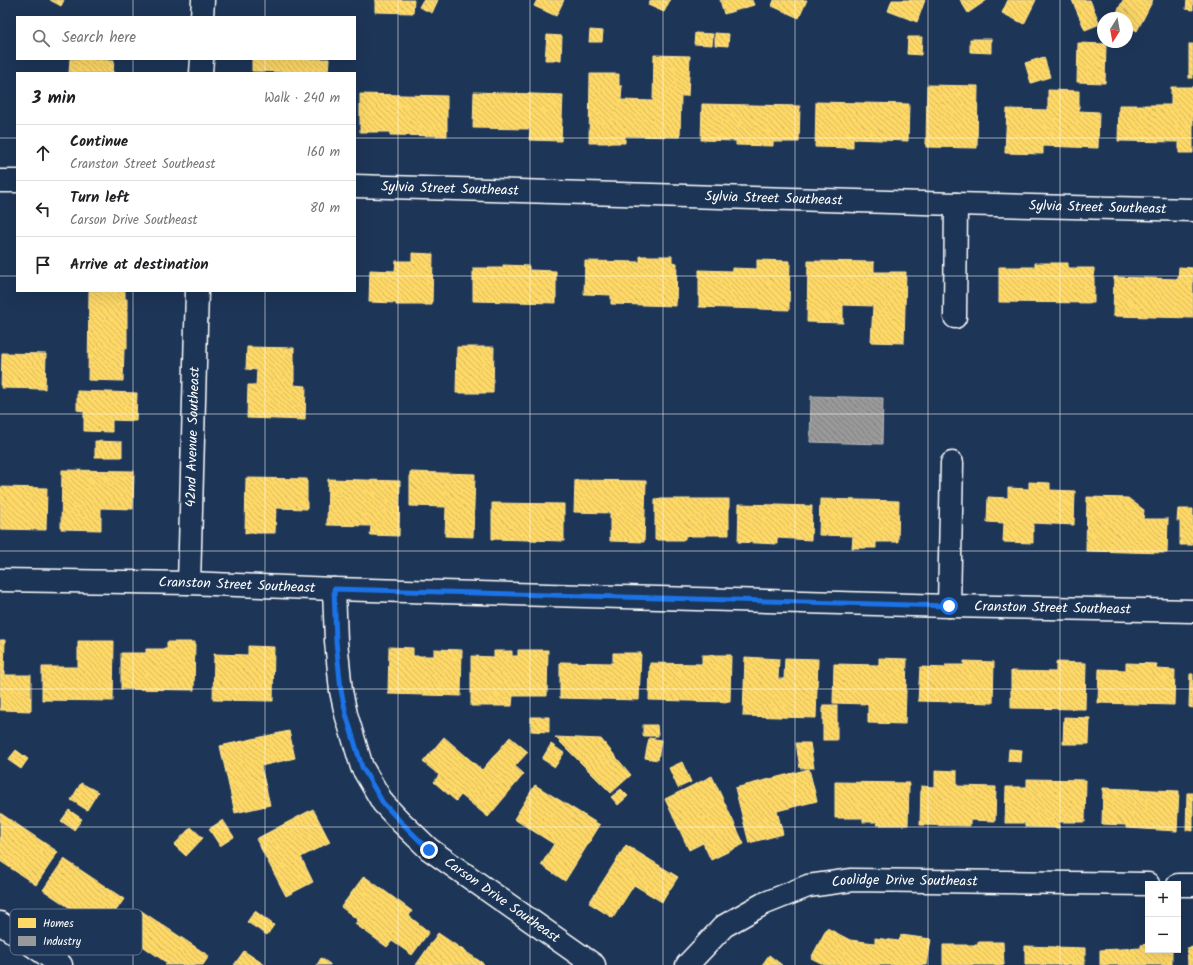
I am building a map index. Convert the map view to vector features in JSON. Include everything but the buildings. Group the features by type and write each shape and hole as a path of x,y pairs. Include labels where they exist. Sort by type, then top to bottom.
{"street":[{"path":"202,0 202,16"},
{"path":"201,72 202,60"},
{"path":"0,181 16,181"},
{"name":"Sylvia Street Southeast","path":"356,186 1193,210"},
{"path":"955,316 956,204"},
{"name":"42nd Avenue Southeast","path":"189,583 197,292"},
{"path":"949,606 952,464"},
{"name":"Cranston Street Southeast","path":"0,580 189,583 334,589 949,606 1193,611"},
{"name":"Carson Drive Southeast","path":"334,589 336,641 341,690 346,714 362,767 383,803 429,850 594,965"},
{"name":"Coolidge Drive Southeast","path":"687,965 724,926 763,904 808,886 852,880 1145,884"},
{"path":"1181,885 1193,885"},
{"path":"0,923 10,930"},
{"path":"46,955 61,965"}],"route":[{"path":"429,850 383,803 362,767 346,714 341,690 336,641 334,589 949,606"}]}
